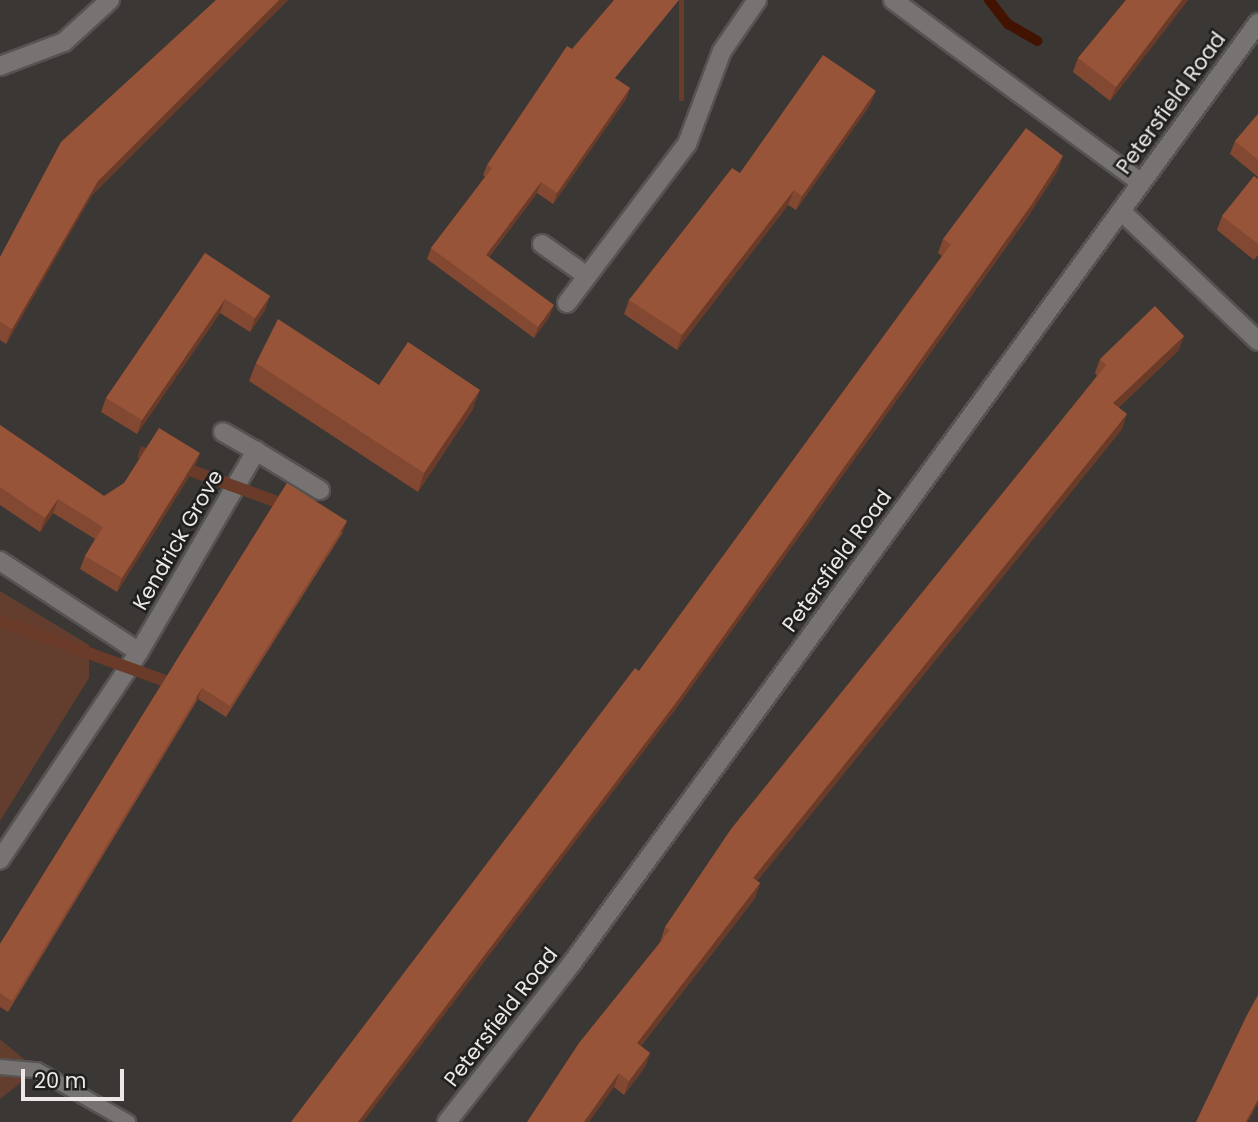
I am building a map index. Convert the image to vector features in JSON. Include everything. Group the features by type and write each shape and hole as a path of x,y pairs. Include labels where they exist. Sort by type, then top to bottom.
{"street":[{"path":"0,66 64,42 110,0"},
{"path":"567,303 687,144 722,51 757,0"},
{"path":"893,0 1140,183"},
{"name":"Petersfield Road","path":"447,1122 572,963 1258,23"},
{"path":"1121,211 1258,341"},
{"path":"542,244 587,276"},
{"path":"223,432 320,490"},
{"name":"Kendrick Grove","path":"0,860 139,652 256,451"},
{"path":"0,561 139,652"}],"lane":[{"path":"0,1067 37,1070 128,1122"}],"shaded area":[{"path":"0,591 89,645 89,678 0,821"},
{"path":"0,1039 37,1070 0,1099"}],"building":[{"path":"216,0 279,0 98,181 12,329 0,322 0,257 61,142"},
{"path":"614,0 679,0 615,78 630,88 557,193 541,182 486,255 554,305 538,327 431,248 492,168 487,165 567,46 572,49"},
{"path":"1126,0 1182,0 1116,87 1078,58"},
{"path":"823,55 876,91 802,196 794,190 682,335 629,300 732,168 740,173"},
{"path":"1258,114 1258,160 1235,141"},
{"path":"1026,128 1063,156 1032,204 678,700 358,1122 291,1122 635,668 639,671 951,244 943,239"},
{"path":"1254,176 1258,179 1258,244 1222,216"},
{"path":"205,253 270,296 255,318 225,299 142,420 106,398"},
{"path":"1155,306 1184,336 1113,403 1127,414 753,878 760,883 637,1043 650,1053 629,1081 619,1073 584,1122 527,1122 579,1043 670,930 665,927 731,829 1106,365 1100,359"},
{"path":"278,319 379,385 408,342 480,390 424,473 256,363"},
{"path":"0,425 104,496 124,483 159,428 200,453 122,578 85,556 103,527 58,499 45,518 0,487"},
{"path":"287,483 347,521 230,706 202,688 12,1001 0,993 0,944"},
{"path":"1258,995 1258,1100 1246,1122 1196,1122 1247,1015"}],"waterway":[{"path":"989,0 1008,24 1037,41"}]}
